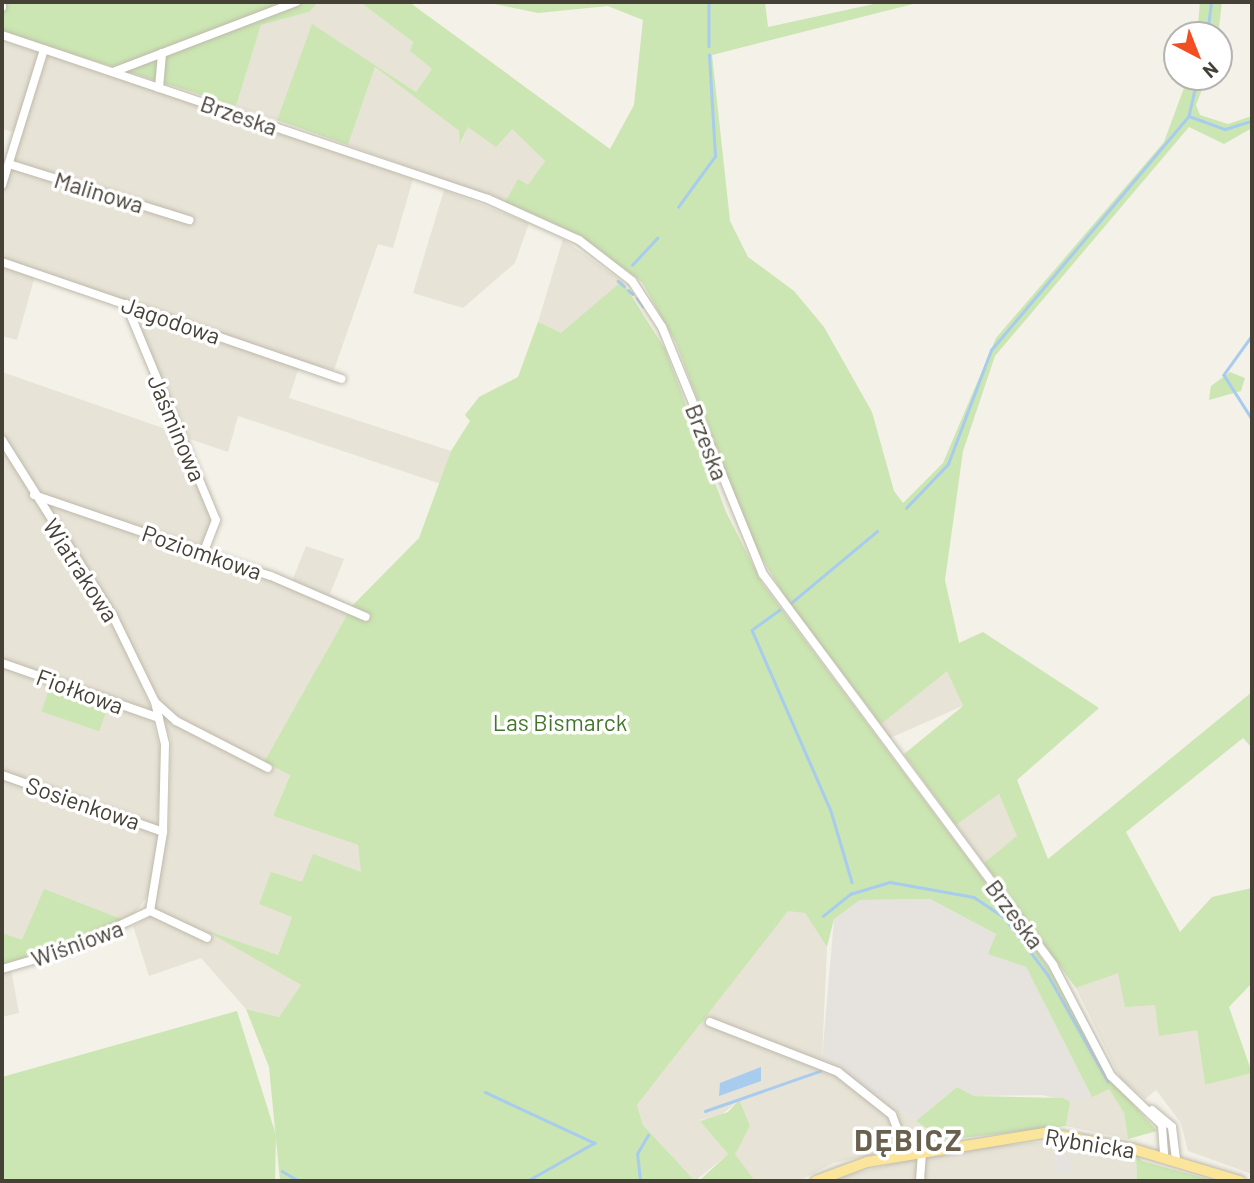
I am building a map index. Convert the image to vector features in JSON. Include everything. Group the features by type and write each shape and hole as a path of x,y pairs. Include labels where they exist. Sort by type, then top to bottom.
{"main road":[{"name":"Rybnicka","path":"816,1181 907,1154 1054,1133 1164,1156 1240,1181"}],"street":[{"path":"113,72 296,2"},
{"name":"Brzeska","path":"2,35 500,204 579,240 632,281 662,327 763,574 1053,965 1111,1076 1149,1108 1165,1133 1164,1156"},
{"path":"2,185 44,49"},
{"path":"159,88 162,53"},
{"name":"Malinowa","path":"5,170 189,220"},
{"name":"Jagodowa","path":"2,262 341,379"},
{"name":"Jaśminowa","path":"126,304 216,520 204,552"},
{"name":"Wiatrakowa","path":"2,440 34,495 114,618 155,702 163,729 163,832 150,911"},
{"name":"Poziomkowa","path":"34,495 204,552 366,617"},
{"name":"Fiołkowa","path":"2,663 159,718"},
{"name":"Wiatrakowa","path":"155,702 176,721 268,768"},
{"path":"163,729 176,721"},
{"name":"Sosienkowa","path":"2,775 163,832"},
{"path":"150,911 208,938"},
{"name":"Wiśniowa","path":"2,969 67,950 150,911"},
{"path":"710,1022 838,1072 892,1115 907,1154"},
{"path":"1149,1108 1172,1127 1176,1160"},
{"path":"920,1181 922,1151"}],"shaded area":[{"path":"317,2 360,2 413,42 410,51 432,69 416,92 312,25 277,120 236,106 261,25 309,12"},
{"path":"2,40 40,53 14,132 2,129"},
{"path":"48,54 413,179 393,248 378,244 334,370 301,361 289,398 451,451 441,484 238,416 228,452 184,437 220,521 208,551 292,581 306,546 344,559 330,594 352,606 264,762 290,774 273,816 358,845 362,873 292,917 278,955 210,932 301,985 279,1017 246,1009 201,958 149,976 133,926 150,917 156,896 169,825 171,739 118,617 2,432 2,372 183,435 129,307 35,276 17,340 2,336 2,193"},
{"path":"375,67 460,132 461,144 468,127 512,129 545,161 528,186 518,180 505,202 348,145"},
{"path":"444,190 529,223 515,263 463,308 413,293"},
{"path":"563,239 622,281 561,334 538,322"},
{"path":"2,447 120,638 152,710 2,660"},
{"path":"2,667 153,721 162,756 157,826 2,771"},
{"path":"947,670 963,706 885,740 869,705"},
{"path":"2,779 161,834 148,895 129,922 22,941 2,933"},
{"path":"999,794 1018,836 984,863 956,825"},
{"path":"930,899 996,934 989,954 1026,967 1092,1097 1070,1102 1042,1095 974,1096 957,1087 916,1121 822,1058 834,919 860,900"},
{"path":"788,910 805,913 827,947 822,1058 944,1140 833,1163 799,1181 755,1181 734,1154 750,1126 738,1101 721,1115 700,1120 728,1154 695,1181 643,1125 637,1105"},
{"path":"11,969 19,1013 2,1017 2,971"},
{"path":"1118,972 1197,1030 1205,1085 1252,1073 1252,1174 1188,1151 1181,1123 1156,1090 1145,1099 1120,1078 1076,988"},
{"path":"1109,1088 1124,1113 1128,1139 1066,1126 1070,1102"},
{"path":"1039,1142 1136,1154 1137,1181 824,1181 945,1151"},
{"path":"1062,1153 1069,1156 1072,1163 1069,1170 1062,1173 1055,1170 1052,1163 1055,1156"}],"green space":[{"path":"4,2 318,2 309,12 261,25 236,106 3,32"},
{"path":"360,2 409,2 610,149 634,105 643,20 608,6 538,13 485,2 765,2 768,27 883,2 921,2 712,55 730,221 748,257 794,291 824,327 872,412 894,491 903,503 943,463 996,338 1164,142 1183,91 1202,91 1196,105 1200,115 1228,124 1252,116 1252,128 1224,144 1189,127 995,356 963,451 945,580 959,643 983,632 1099,708 1017,780 1048,859 1252,692 1252,748 1243,738 1126,832 1180,932 1212,897 1252,888 1252,983 1229,1007 1252,1073 1205,1085 1197,1030 1159,1036 1155,1005 1125,1007 1118,973 1076,988 984,863 1017,836 999,794 956,825 904,754 963,706 947,671 881,724 786,599 750,538 676,343 642,282 579,235 505,202 518,179 528,185 545,161 512,129 496,147 468,127 460,144 459,131 375,67 348,145 277,120 312,24 416,92 432,69 410,51 413,42"},
{"path":"1200,2 1222,2 1220,21 1198,21"},
{"name":"Las Bismarck","path":"622,281 665,349 726,512 762,583 1036,950 1073,1004 1099,1066 1157,1131 1128,1139 1124,1113 1109,1089 1092,1097 1026,967 988,954 996,934 930,899 860,900 834,919 827,947 805,913 788,911 637,1105 643,1125 695,1181 280,1181 269,1067 246,1009 279,1017 301,985 205,930 278,955 292,917 259,904 271,872 302,882 313,854 361,872 358,845 273,816 290,775 264,762 352,606 419,538 451,451 470,421 465,415 479,397 518,377 538,322 561,333"},
{"path":"1230,372 1245,378 1241,391 1209,400 1211,386"},
{"path":"51,684 109,704 99,731 42,711"},
{"path":"44,889 129,922 2,966 2,933 22,940"},
{"path":"237,1011 276,1135 275,1181 2,1181 2,1077"},
{"path":"957,1087 974,1096 1063,1098 1070,1102 1066,1126 944,1140 916,1121"},
{"path":"739,1100 750,1126 735,1154 755,1181 699,1181 728,1154 700,1121 728,1112"},
{"path":"1136,1154 1142,1161 1215,1181 1137,1181"}],"water":[{"path":"761,1067 761,1081 719,1096 720,1083"}],"waterway":[{"path":"709,2 709,46"},
{"path":"1209,21 1211,2"},
{"path":"678,207 715,156 709,55"},
{"path":"1195,91 1189,116 1225,129 1252,121"},
{"path":"906,508 948,464 991,350 1189,116"},
{"path":"632,265 657,238"},
{"path":"618,281 624,286"},
{"path":"628,290 633,294"},
{"path":"637,298 643,306"},
{"path":"1252,336 1224,375 1252,419"},
{"path":"791,603 877,531"},
{"path":"780,610 752,630 831,811 852,882"},
{"path":"823,916 850,894 890,882 974,897 1004,917 1048,975 1108,1081"},
{"path":"705,1111 820,1071"},
{"path":"485,1092 595,1143 528,1181"},
{"path":"640,1181 637,1154 648,1135"},
{"path":"282,1171 299,1181"}],"district":[{"name":"DĘBICZ","path":"909,1139"}]}
